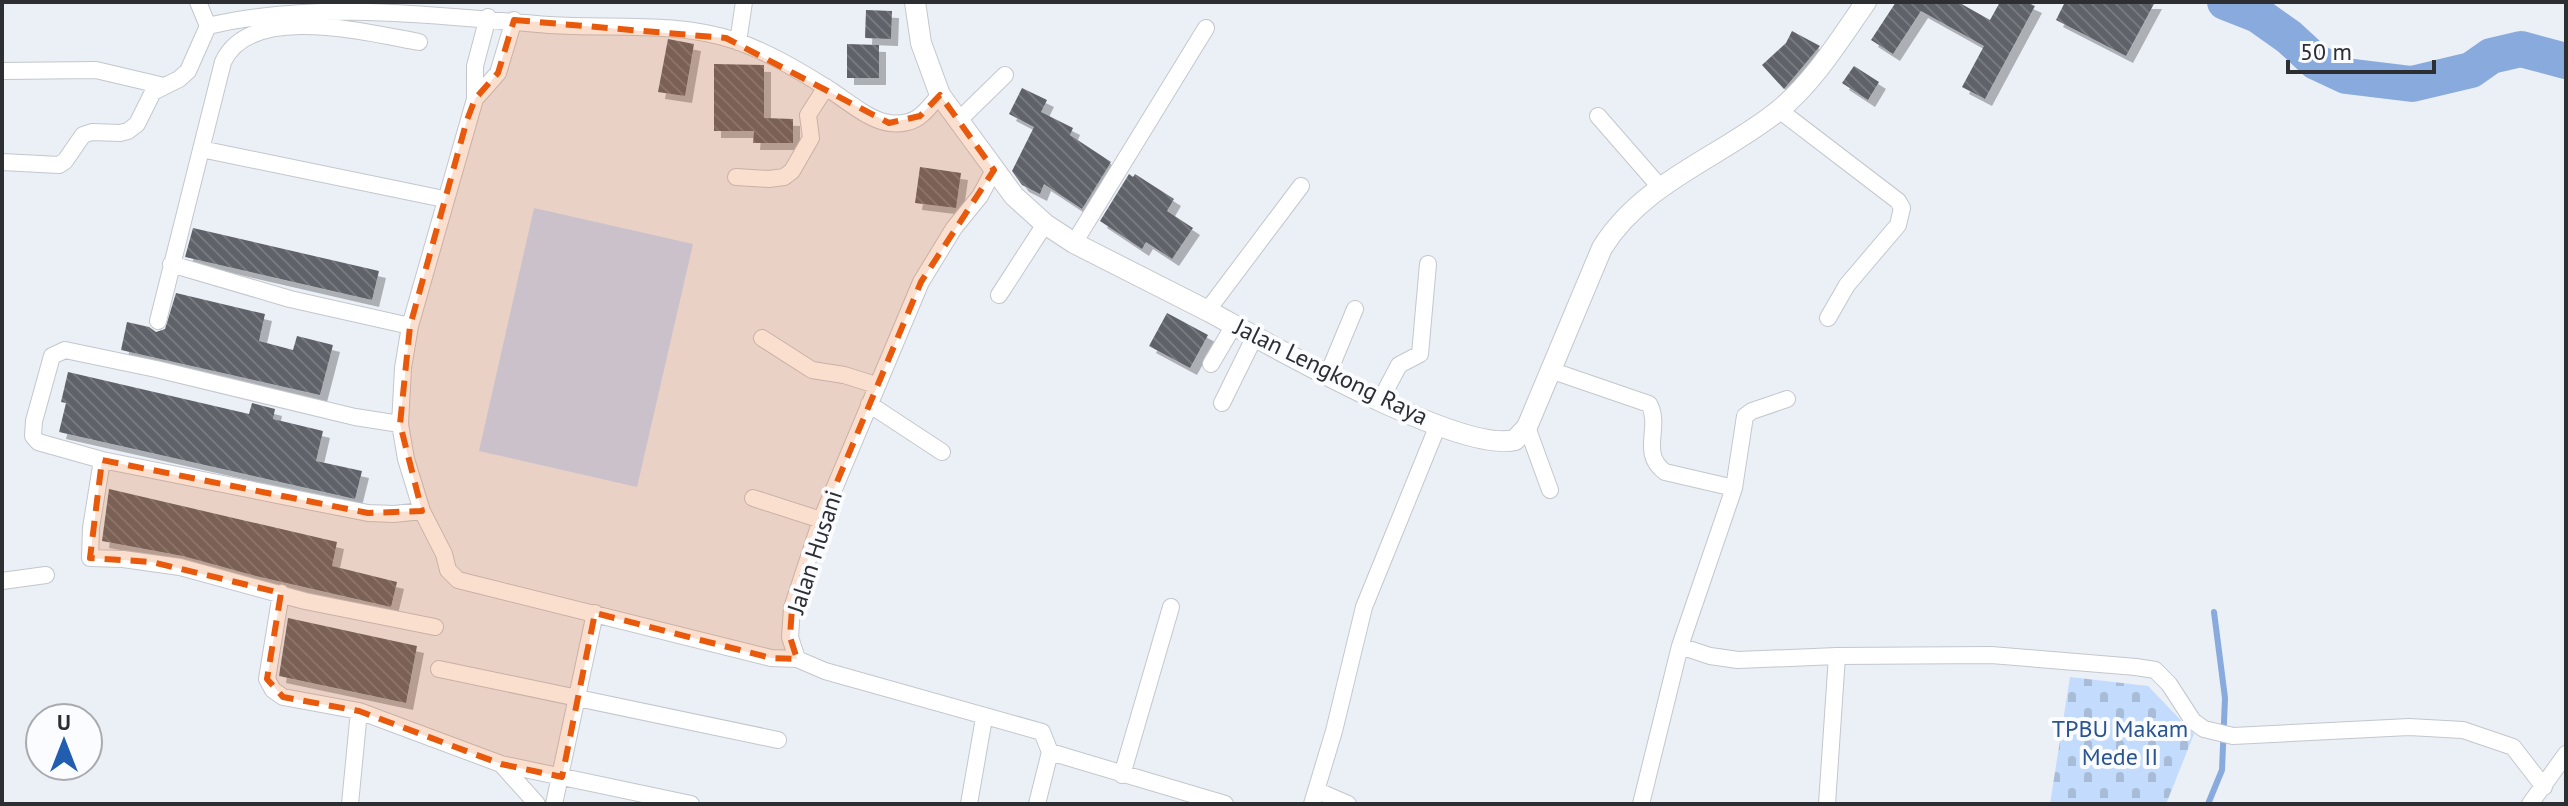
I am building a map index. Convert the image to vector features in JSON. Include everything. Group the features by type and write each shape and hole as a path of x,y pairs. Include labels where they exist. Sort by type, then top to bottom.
{"street":[{"path":"2,162 39,166 63,164 83,135 92,132 120,133 133,127 149,96 188,71 208,26 198,2"},
{"path":"738,42 744,2"},
{"name":"Jalan Lengkong Raya","path":"915,2 921,43 940,95 1014,196 1045,224 1074,243 1380,401 1469,436 1502,442 1515,440 1527,427"},
{"path":"1550,490 1527,427 1602,248 1615,227 1660,187 1779,110 1822,65 1866,2"},
{"path":"208,26 255,13 314,3 549,25 665,29 738,42 781,61 868,114 889,123 910,122 940,95"},
{"path":"488,17 475,66 475,99 410,326 403,368 400,424 406,459 422,511 444,554 448,570 458,580 771,658 797,659 825,671 1042,732 1050,752 1037,804"},
{"path":"475,99 498,73 514,20"},
{"path":"158,321 223,62 229,49 243,39 278,27 325,26 419,42"},
{"path":"1074,243 1206,28"},
{"path":"2,71 96,70 164,86"},
{"path":"959,120 1005,75"},
{"path":"736,177 769,179 784,177 792,171 811,138 808,115 826,87"},
{"path":"1779,110 1898,201 1902,208 1898,225 1847,285 1828,318"},
{"path":"1598,116 1660,187"},
{"path":"201,149 444,199"},
{"name":"Jalan Husani","path":"797,659 790,637 792,608 821,520 921,282 954,228 980,196 994,170"},
{"path":"1207,311 1301,186"},
{"path":"980,196 1014,196"},
{"path":"999,295 1045,224"},
{"path":"171,264 290,299 410,326"},
{"path":"1380,401 1399,365 1420,354 1428,264"},
{"path":"1328,374 1355,309"},
{"path":"1211,364 1234,325"},
{"path":"1222,403 1255,336"},
{"path":"762,338 812,370 844,375 876,385"},
{"path":"400,424 355,417 156,369 62,350 55,353 50,362 33,436 38,442 102,460 368,513 422,511"},
{"path":"1550,370 1649,404 1652,413 1652,453 1659,467 1665,472 1734,488"},
{"path":"1641,804 1680,646 1734,488 1745,416 1787,399"},
{"path":"869,404 942,452"},
{"path":"1348,804 1315,798 1364,607 1438,425"},
{"path":"102,460 91,528 90,558 180,567 435,627"},
{"path":"753,498 821,520"},
{"path":"2,581 46,575"},
{"path":"281,593 267,679 273,690 283,697 359,711 501,764 691,804"},
{"path":"1122,775 1171,607"},
{"path":"554,804 595,613"},
{"path":"1680,646 1710,656 1738,660 1991,655 2155,670 2169,684 2193,721 2204,729 2226,735 2409,727 2463,730 2513,747 2544,787"},
{"path":"1827,804 1837,656"},
{"path":"439,669 778,740"},
{"path":"350,804 359,711"},
{"path":"969,804 984,718"},
{"path":"1050,752 1225,804"},
{"path":"2530,804 2566,754"},
{"path":"501,764 537,804"}],"highlighted area":[{"path":"514,20 726,38 889,123 920,116 940,95 994,170 921,282 821,520 792,608 790,637 797,659 771,658 595,613 562,777 501,764 359,711 283,697 267,679 281,593 152,562 90,558 102,460 368,513 422,511 400,424 410,326 467,120 475,99 498,73"}],"green space":[{"path":"534,208 693,244 637,487 479,451"},
{"name":"TPBU Makam Mede II","path":"2070,677 2148,686 2194,734 2166,804 2050,804"}],"building":[{"path":"1896,2 1958,2 1990,20 2000,2 2026,2 2035,6 1985,99 1962,87 1984,46 1921,11 1893,54 1871,40"},
{"path":"2065,2 2155,2 2126,56 2056,20"},
{"path":"866,10 892,11 891,39 865,38"},
{"path":"1792,31 1820,46 1784,89 1762,65 1786,43"},
{"path":"668,39 694,44 685,96 658,92"},
{"path":"847,44 879,45 879,78 847,78"},
{"path":"714,64 764,65 764,118 793,119 793,143 753,143 754,131 714,131"},
{"path":"1854,66 1879,82 1868,100 1842,83"},
{"path":"1022,88 1047,100 1041,112 1073,128 1070,135 1111,162 1082,209 1044,184 1040,194 1022,185 1012,171 1034,127 1009,114"},
{"path":"920,167 961,173 956,208 915,203"},
{"path":"1129,174 1133,177 1135,174 1174,199 1167,211 1193,228 1172,259 1146,242 1142,249 1100,221"},
{"path":"193,228 379,271 372,300 185,257"},
{"path":"176,293 265,314 259,341 293,350 297,336 333,345 320,395 121,350 127,322 149,327 156,332 165,329"},
{"path":"1167,313 1208,335 1190,368 1149,346"},
{"path":"68,372 249,414 252,403 275,409 273,419 323,431 316,461 362,471 355,499 59,432 66,403 61,402"},
{"path":"109,489 337,542 332,566 397,582 391,607 183,556 102,541"},
{"path":"288,618 417,646 406,703 279,676"}],"waterway":[{"path":"2225,2 2258,15 2289,37 2316,62 2346,76 2412,84 2471,70 2491,56 2521,49 2566,61"},
{"path":"2208,804 2222,770 2225,698 2214,612"}]}
